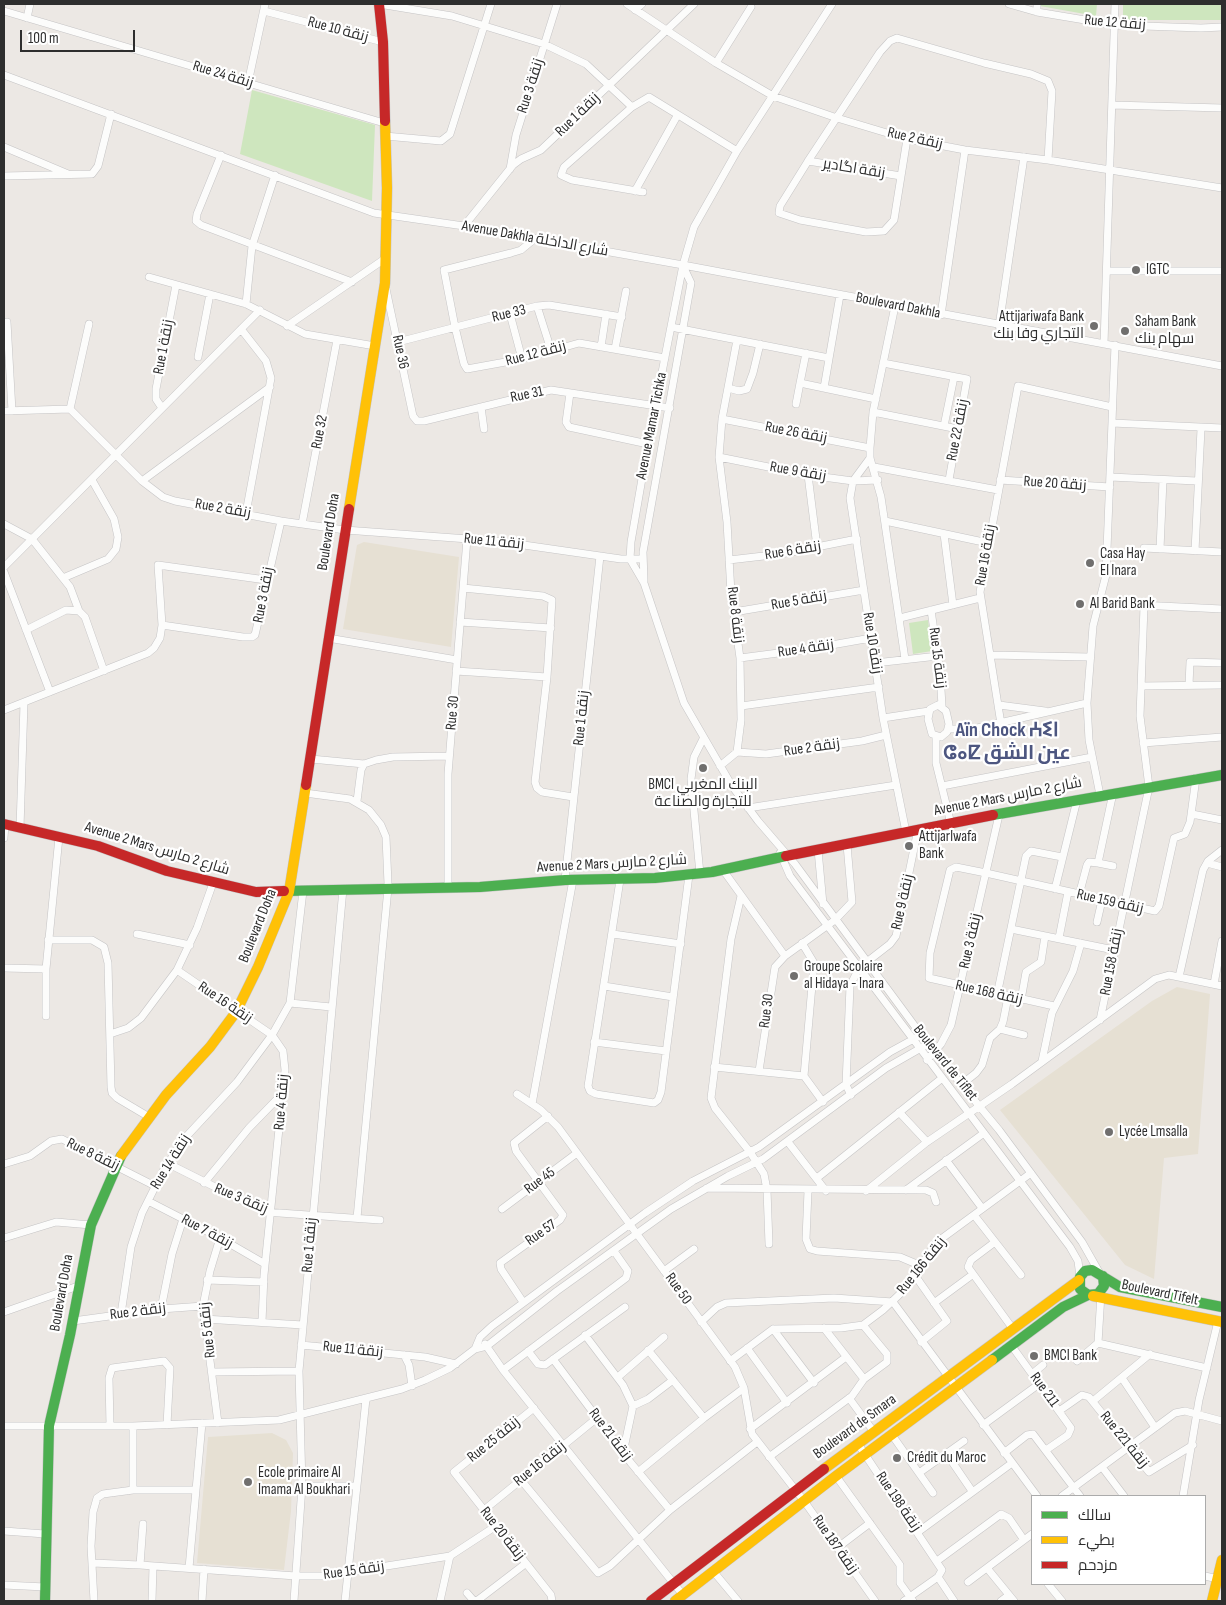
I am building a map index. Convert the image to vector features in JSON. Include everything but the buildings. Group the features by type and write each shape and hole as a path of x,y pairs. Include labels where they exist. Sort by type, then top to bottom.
{"street":[{"path":"27,18 30,4"},
{"path":"379,4 452,16 544,44 586,64 632,107"},
{"name":"Boulevard Doha","path":"45,1601 49,1426 91,1225 123,1152 166,1094 210,1047 236,1012 258,967 289,892 385,283 386,214 383,42 379,4"},
{"path":"385,136 445,140 450,134 491,4"},
{"name":"Rue 3 زنقة","path":"510,168 516,136 557,4"},
{"name":"Rue 2 زنقة","path":"627,4 665,31 773,96 837,118 907,139 965,150 1048,160 1222,188"},
{"path":"636,10 642,4"},
{"name":"Rue 1 زنقة","path":"464,226 510,168 520,159 541,150 694,4"},
{"name":"Avenue Mamar Tichka","path":"783,854 748,808 720,766 703,739 678,688 644,583 630,559 631,537 683,265 700,214 737,151 832,4"},
{"name":"Rue 12 زنقة","path":"1009,4 1037,12 1115,24 1201,28 1222,27"},
{"path":"1037,4 1037,12"},
{"path":"1104,344 1115,4"},
{"path":"248,83 265,7"},
{"name":"Rue 10 زنقة","path":"265,7 383,42"},
{"path":"716,63 751,7"},
{"name":"Rue 24 زنقة","path":"4,11 384,123"},
{"path":"907,139 892,224 884,231 866,232 800,220 778,213 780,206 808,161 880,52 890,41 901,38 984,63 1031,74 1048,81 1052,91 1048,160"},
{"name":"Avenue Dakhla شارع الداخلة","path":"4,76 111,114 374,213 464,226 533,240 683,265"},
{"path":"643,192 572,180 562,175 564,167 632,107 649,97 677,116 737,151"},
{"path":"1112,104 1222,108"},
{"path":"4,176 88,175 97,169 111,114"},
{"path":"635,191 677,116"},
{"path":"4,147 72,175"},
{"path":"940,314 965,150"},
{"path":"221,155 196,221 201,225 252,246 352,282"},
{"path":"1000,326 1024,157"},
{"name":"زنقة اگادير","path":"808,161 901,176"},
{"path":"246,304 252,246 275,175"},
{"path":"455,327 444,270 511,254 521,250 533,240"},
{"path":"287,326 386,258"},
{"name":"Avenue Mamar Tichka","path":"644,583 642,559 691,282 683,265"},
{"name":"Boulevard Dakhla","path":"683,265 1000,326 1115,346"},
{"path":"1107,271 1222,271"},
{"path":"149,277 246,304 305,334 375,346"},
{"name":"Rue 36","path":"385,283 413,416 417,421"},
{"name":"Rue 1 زنقة","path":"162,408 156,399 156,389 176,285"},
{"path":"615,349 626,291"},
{"path":"198,358 210,294"},
{"path":"824,388 840,295"},
{"name":"Rue 33","path":"398,342 537,306 549,305 622,317"},
{"path":"537,306 550,350"},
{"path":"895,306 873,412 870,458 878,480 905,659"},
{"path":"4,567 260,310"},
{"path":"510,314 522,359"},
{"path":"602,347 606,314"},
{"path":"7,322 12,411"},
{"path":"4,411 70,409 89,324"},
{"name":"Rue 12 زنقة","path":"455,327 464,364 467,368 522,359 579,343 665,358"},
{"path":"671,327 829,358"},
{"path":"241,329 266,361 271,378 246,513"},
{"name":"Rue 32","path":"302,524 337,340"},
{"name":"Rue 8 زنقة","path":"737,340 722,419 718,457 740,658 741,706 737,752"},
{"path":"728,388 740,391 747,389 760,344"},
{"path":"1100,795 1092,757 1087,704 1093,626 1106,575 1115,346 1222,366"},
{"path":"796,404 806,353"},
{"path":"883,363 954,377"},
{"name":"Rue 22 زنقة","path":"944,426 954,377 967,379 949,480"},
{"path":"800,383 876,399"},
{"name":"Rue 16 زنقة","path":"1001,724 980,598 988,543 1018,386 1112,407"},
{"path":"142,481 270,388"},
{"name":"Rue 31","path":"417,421 424,421 550,390 670,408"},
{"path":"570,393 566,422 570,427 648,444"},
{"path":"481,407 484,428"},
{"name":"Rue 2 زنقة","path":"70,409 142,481 163,497 175,501 281,521 345,530"},
{"path":"873,412 958,429"},
{"name":"Rue 26 زنقة","path":"722,419 870,448"},
{"path":"1112,423 1201,429 1222,428"},
{"path":"1195,551 1201,429"},
{"name":"Rue 9 زنقة","path":"718,457 808,475 853,481 878,480"},
{"path":"853,481 870,458"},
{"path":"874,468 998,490"},
{"path":"808,475 817,547"},
{"path":"1110,477 1197,481"},
{"path":"63,578 108,559 116,548 118,537 114,519 92,480"},
{"name":"Rue 20 زنقة","path":"1000,480 1110,487"},
{"path":"1160,549 1163,480"},
{"name":"Rue 10 زنقة","path":"853,481 850,498 883,718 906,832"},
{"name":"Rue 3 زنقة","path":"162,625 252,638 258,630 266,580 281,521"},
{"path":"885,521 988,543"},
{"path":"4,524 32,539 70,587 79,611 85,617 104,671"},
{"name":"Rue 11 زنقة","path":"345,530 467,539 600,556 642,559"},
{"name":"Rue 16 زنقة","path":"944,534 953,605"},
{"name":"Rue 30","path":"448,887 447,801 449,756 467,539"},
{"name":"Rue 6 زنقة","path":"728,560 857,539"},
{"path":"1144,548 1222,552"},
{"name":"Rue 1 زنقة","path":"569,880 573,797 600,556"},
{"path":"4,710 148,653 158,644 162,625 158,565 266,580"},
{"path":"4,572 50,692"},
{"path":"463,588 543,596 550,598 553,603 535,785 542,792 573,797"},
{"name":"Rue 5 زنقة","path":"734,612 864,590"},
{"path":"900,618 980,598"},
{"path":"1099,603 1222,609"},
{"path":"1144,606 1141,686 1143,743 1149,787"},
{"path":"26,630 66,610 79,611"},
{"name":"Rue 15 زنقة","path":"931,610 938,656 942,706"},
{"path":"460,622 551,628"},
{"path":"328,638 457,660"},
{"name":"Rue 4 زنقة","path":"740,658 810,650 871,638"},
{"path":"991,655 1090,656"},
{"path":"875,663 938,656"},
{"path":"1189,685 1190,662 1222,664"},
{"path":"456,671 547,677"},
{"path":"1141,686 1222,685"},
{"path":"741,706 879,687"},
{"path":"20,828 24,702"},
{"path":"948,729 964,730 1001,724 1047,711 1087,704"},
{"path":"998,705 1047,711"},
{"path":"883,718 929,711 935,706 942,706 948,716 948,729 943,736 936,737"},
{"path":"929,711 930,730 936,737 935,756 951,824"},
{"name":"Rue 2 زنقة","path":"737,752 766,754 886,736"},
{"path":"1143,743 1222,738"},
{"path":"700,874 691,779 694,757 703,739"},
{"path":"720,766 737,752"},
{"path":"310,759 364,764 394,757 449,756"},
{"path":"942,786 1092,757"},
{"path":"357,801 361,770 364,764"},
{"name":"Avenue 2 Mars شارع 2 مارس","path":"4,824 109,849 146,864 213,883 256,892 388,886 480,887 569,880 620,880 700,874 783,854 847,845 918,829 1113,792 1222,775"},
{"name":"Rue 159 زنقة","path":"928,975 948,874 953,867 1152,912 1158,909 1174,840 1176,836 1186,832 1192,814 1196,778"},
{"path":"748,808 896,785"},
{"name":"Rue 158 زنقة","path":"1100,1020 1149,787"},
{"path":"1098,863 1113,792"},
{"path":"305,793 357,801 376,818 384,832 388,886 357,1218"},
{"path":"1055,889 1077,800"},
{"path":"1192,814 1222,820"},
{"name":"Rue 3 زنقة","path":"927,1060 948,1031 960,986 998,815"},
{"path":"4,824 4,838"},
{"name":"Rue 9 زنقة","path":"859,968 890,944 896,936 918,829"},
{"path":"46,1016 48,940 60,837"},
{"path":"723,870 785,956 835,920 850,906 853,899 847,845"},
{"path":"818,850 824,904"},
{"path":"1179,977 1202,874 1207,863 1222,850"},
{"path":"997,995 1028,852 1062,857"},
{"name":"Boulevard de Tiflet","path":"783,854 824,904 934,1052 980,1106 1031,1173 1086,1248 1101,1274"},
{"name":"Boulevard de Tiflet","path":"783,854 790,876 918,1049 984,1133 1075,1255 1079,1278"},
{"path":"1079,894 1089,862 1113,866"},
{"path":"1207,863 1222,867"},
{"path":"620,880 588,1076 590,1091 603,1095 656,1102 661,1092 689,875"},
{"path":"532,1104 569,880"},
{"path":"110,1034 128,1028 141,1018 177,970 190,945 213,883"},
{"name":"Rue 1 زنقة","path":"294,1601 302,1486 299,1371 302,1325 331,1007 344,888"},
{"path":"272,1035 290,1003 303,890"},
{"path":"1059,938 1068,892"},
{"path":"741,896 733,928 714,1067 712,1103 750,1152 764,1174 767,1190 769,1244"},
{"path":"1097,922 1102,900"},
{"path":"1011,929 1114,950"},
{"path":"137,934 190,945"},
{"path":"612,934 681,944"},
{"path":"1021,1000 1026,972 1040,962 1046,936"},
{"path":"48,940 92,940 104,947 108,963 112,1093 149,1117"},
{"path":"1214,984 1222,941"},
{"path":"1042,1061 1054,1006 1073,971 1080,943"},
{"path":"802,944 813,959 814,965 804,1076 823,1102"},
{"name":"Rue 30","path":"759,1071 773,971 785,956"},
{"path":"4,968 46,969"},
{"path":"851,1095 846,1085 850,986 859,968"},
{"name":"Rue 16 زنقة","path":"177,970 272,1035"},
{"name":"Rue 168 زنقة","path":"928,975 932,980 1054,1006"},
{"path":"866,1191 926,1142 969,1114 1160,977 1169,975 1222,986"},
{"path":"604,986 673,997"},
{"path":"962,1084 980,1069 990,1038 1000,1029 1008,997"},
{"path":"290,1003 331,1007"},
{"path":"1000,1029 1024,1035"},
{"name":"Rue 4 زنقة","path":"262,1322 265,1264 285,1061 280,1045 272,1035"},
{"name":"Rue 14 زنقة","path":"121,1314 130,1247 148,1201 167,1162 189,1133 237,1082 272,1035"},
{"path":"475,1349 480,1337 523,1302 629,1224 683,1187 750,1152 823,1102 890,1052 921,1035"},
{"path":"594,1042 666,1051"},
{"path":"4,1426 133,1426 254,1422 300,1415 412,1386 456,1364 475,1349 487,1346 636,1234 707,1188 757,1163 788,1142 891,1064 928,1044"},
{"path":"714,1067 804,1076"},
{"path":"817,1178 941,1079"},
{"path":"204,1183 249,1128 283,1093"},
{"name":"Rue 50","path":"517,1094 548,1116 730,1361 744,1388 750,1429 757,1442 795,1490"},
{"path":"899,1112 926,1142"},
{"name":"Rue 57","path":"523,1302 500,1266 503,1260 563,1216 514,1146 518,1139 548,1116"},
{"path":"906,1190 984,1133"},
{"name":"Rue 8 زنقة","path":"4,1164 30,1156 50,1141 62,1139 155,1186"},
{"path":"788,1142 826,1191"},
{"name":"Rue 45","path":"502,1209 577,1153"},
{"path":"946,1160 982,1208"},
{"name":"Rue 3 زنقة","path":"167,1162 204,1183 259,1210 271,1213 313,1214 380,1220"},
{"name":"Rue 166 زنقة","path":"863,1325 892,1302 938,1242 1031,1173"},
{"path":"707,1188 808,1191 929,1191 933,1193 936,1202"},
{"path":"808,1191 806,1239 810,1248 816,1251 900,1257 920,1265"},
{"name":"Rue 7 زنقة","path":"148,1201 220,1238 265,1264"},
{"path":"974,1215 1020,1275"},
{"path":"161,1309 172,1254 183,1219"},
{"path":"4,1238 56,1222 91,1225"},
{"name":"Rue 5 زنقة","path":"218,1423 203,1306 207,1280 220,1238"},
{"path":"995,1242 969,1262 969,1268 972,1275 1013,1329"},
{"path":"664,1271 694,1249"},
{"path":"503,1370 626,1278 628,1271 614,1251"},
{"path":"1096,1295 1080,1290 1079,1278 1088,1270 1101,1274 1104,1282 1096,1295 1098,1343"},
{"path":"914,1274 946,1323 922,1342"},
{"name":"Boulevard Tifelt","path":"1101,1274 1127,1288 1222,1307"},
{"path":"934,1302 972,1275"},
{"name":"Boulevard de Smara","path":"651,1601 795,1490 1079,1278"},
{"path":"207,1280 264,1282"},
{"path":"4,1312 78,1286"},
{"name":"Boulevard Tifelt","path":"1096,1295 1220,1321"},
{"name":"Boulevard de Smara","path":"679,1598 836,1476 1063,1307 1096,1295"},
{"path":"701,1322 717,1307 726,1303 834,1298 892,1302 1036,1495"},
{"name":"Rue 2 زنقة","path":"72,1321 161,1309 203,1306"},
{"path":"528,1351 540,1366 553,1359 585,1334 625,1307"},
{"path":"204,1319 302,1325"},
{"path":"1183,1495 1197,1415 1220,1321"},
{"path":"730,1361 773,1329 863,1325 889,1358 886,1364 864,1379 849,1398 769,1457"},
{"path":"824,1328 864,1379"},
{"path":"773,1329 814,1382"},
{"path":"585,1334 618,1376 633,1406 623,1452"},
{"path":"480,1337 503,1370 673,1583 679,1598"},
{"path":"618,1376 664,1337"},
{"path":"1098,1343 1207,1368"},
{"path":"1077,1361 1098,1343"},
{"name":"Rue 11 زنقة","path":"301,1345 404,1355 456,1364"},
{"name":"Rue 211","path":"1011,1345 1071,1428 1068,1435 1046,1450"},
{"path":"748,1348 787,1403"},
{"path":"648,1350 704,1418"},
{"path":"1093,1401 1150,1354"},
{"name":"Rue 11 زنقة","path":"404,1355 409,1365 412,1386"},
{"path":"750,1429 846,1357"},
{"name":"Rue 21 زنقة","path":"553,1359 638,1472 670,1510"},
{"path":"110,1426 109,1375 112,1368 164,1361 170,1368 167,1425"},
{"path":"1032,1374 1043,1365"},
{"path":"212,1372 299,1371"},
{"path":"1122,1378 1154,1426"},
{"path":"633,1406 648,1399 673,1380"},
{"path":"983,1425 1039,1384"},
{"path":"638,1472 744,1388"},
{"name":"Rue 221 زنقة","path":"1059,1411 1082,1395 1086,1395 1093,1401 1146,1470 1150,1472 1176,1453 1193,1445"},
{"path":"849,1398 874,1432"},
{"path":"345,1601 366,1399"},
{"name":"Rue 25 زنقة","path":"454,1472 534,1408"},
{"path":"1064,1495 1154,1426 1178,1411 1222,1421"},
{"name":"Rue 16 زنقة","path":"484,1510 597,1418"},
{"path":"189,1568 202,1423"},
{"path":"133,1426 133,1490"},
{"path":"1004,1453 1031,1434 1035,1436 1079,1495"},
{"path":"892,1435 933,1493"},
{"path":"919,1473 964,1441"},
{"path":"521,1480 598,1573 610,1566 670,1510 757,1442"},
{"name":"Rue 198 زنقة","path":"858,1444 942,1568 940,1575 954,1601"},
{"path":"946,1453 972,1491"},
{"path":"918,1532 1012,1463"},
{"path":"1102,1467 1123,1495"},
{"name":"Rue 20 زنقة","path":"454,1472 552,1598"},
{"path":"836,1476 900,1565 899,1581 909,1600 940,1575"},
{"path":"302,1486 356,1486"},
{"path":"94,1601 92,1564 93,1512 97,1498 103,1494 133,1490 196,1490"},
{"name":"Rue 187 زنقة","path":"795,1490 875,1601"},
{"path":"937,1561 1001,1514 1009,1518 1024,1540"},
{"path":"837,1548 870,1523"},
{"path":"140,1565 144,1524"},
{"name":"Rue 15 زنقة","path":"92,1564 140,1565 296,1576 349,1573 450,1556 496,1526"},
{"path":"4,1531 46,1534"},
{"path":"968,1582 1031,1535"},
{"path":"440,1601 450,1556"},
{"path":"1212,1601 1222,1560"},
{"path":"467,1593 474,1601 478,1600 526,1564"},
{"path":"152,1601 154,1566"},
{"path":"986,1568 1011,1598 1001,1601"},
{"path":"202,1601 204,1569"},
{"path":"713,1571 738,1601"},
{"path":"1206,1576 1218,1579"},
{"path":"4,1585 45,1587"},
{"path":"1049,1585 1062,1601"}],"shaded area":[{"path":"364,542 459,557 451,647 343,629 357,545"},
{"name":"Lycée Lmsalla","path":"1177,987 1210,994 1198,1154 1164,1158 1154,1279 1125,1265 1000,1110 1152,1001"},
{"name":"Ecole primaire Al Imama Al Boukhari","path":"272,1433 286,1440 293,1453 291,1511 284,1570 197,1563 208,1437"}],"green space":[{"path":"1041,4 1097,4 1096,16 1040,6"},
{"path":"1123,4 1222,4 1222,20 1123,20"},
{"path":"252,90 375,125 372,201 240,154"},
{"path":"928,620 932,651 913,654 909,623"}],"traffic: fast":[{"path":"993,815 1222,775"},
{"path":"284,891 480,887 565,880 655,878 712,872 786,856"},
{"path":"45,1601 49,1426 70,1335 91,1225 121,1156"},
{"path":"1103,1276 1104,1286 1098,1294 1088,1295 1080,1289 1080,1277 1085,1271 1092,1270 1120,1287 1222,1307"},
{"path":"992,1360 1063,1307 1088,1295"}],"traffic: slow":[{"path":"349,509 385,283 387,188 385,121"},
{"path":"121,1156 166,1095 210,1047 236,1012 258,967 289,892 306,785"},
{"path":"824,1469 1079,1280"},
{"path":"1093,1296 1222,1322"},
{"path":"675,1601 836,1476 992,1360"},
{"path":"1212,1601 1222,1560"}],"traffic: jam":[{"path":"379,4 383,42 385,121"},
{"path":"306,785 349,509"},
{"path":"786,856 993,815"},
{"path":"4,824 98,846 167,871 256,892 284,891"},
{"path":"651,1601 824,1469"}],"place":[{"name":"IGTC","path":"1136,270"},
{"name":"Attijariwafa Bank التجاري وفا بنك","path":"1094,326"},
{"name":"Saham Bank سهام بنك","path":"1125,331"},
{"name":"Casa Hay El Inara","path":"1090,563"},
{"name":"Al Barid Bank","path":"1080,604"},
{"name":"BMCI البنك المغربي للتجارة والصناعة","path":"703,768"},
{"name":"Attijarlwafa Bank","path":"909,846"},
{"name":"Groupe Scolaire al Hidaya - Inara","path":"794,976"},
{"name":"Lycée Lmsalla","path":"1109,1132"},
{"name":"BMCI Bank","path":"1034,1356"},
{"name":"Crédit du Maroc","path":"897,1458"},
{"name":"Ecole primaire Al Imama Al Boukhari","path":"248,1482"}],"district":[{"name":"Aïn Chock ⵄⵉⵏ ⵛⴰⵇ عين الشق","path":"1007,742"}]}
